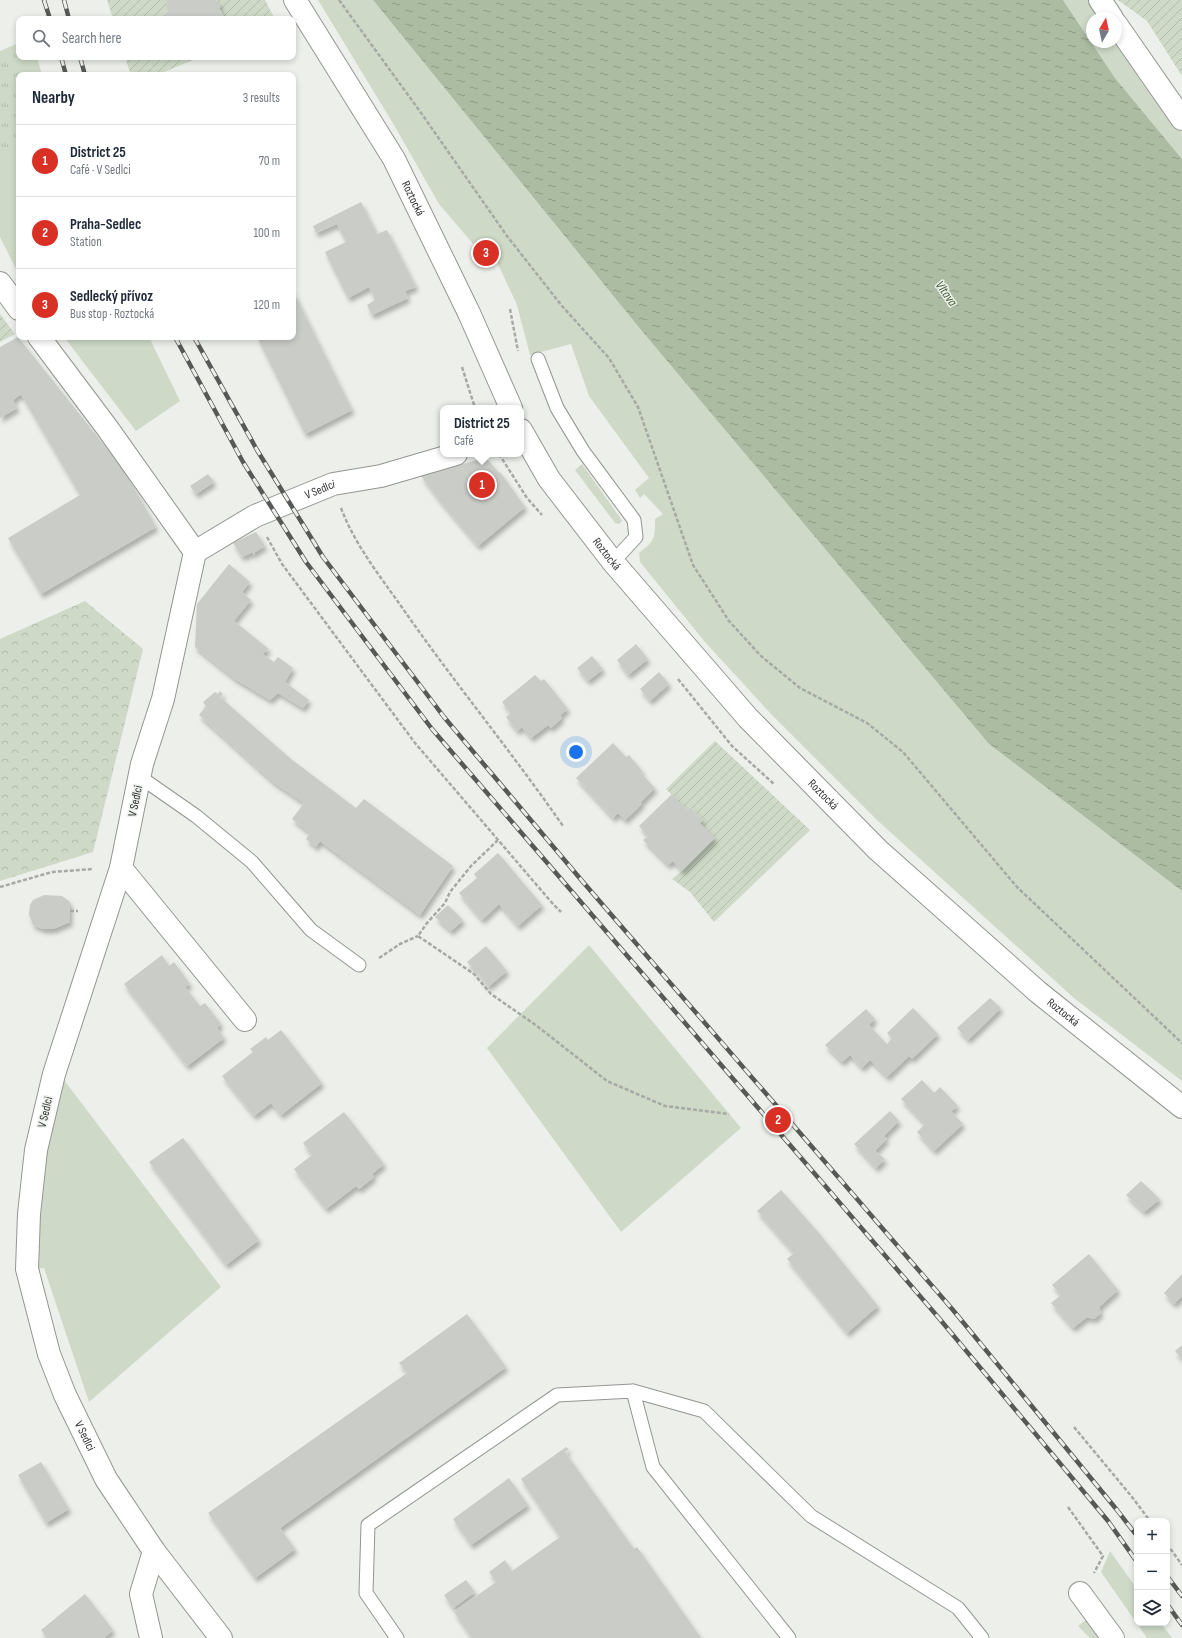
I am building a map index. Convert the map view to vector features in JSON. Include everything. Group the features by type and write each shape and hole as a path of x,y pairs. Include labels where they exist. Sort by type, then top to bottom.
{"street":[{"name":"Roztocká","path":"295,0 394,159 469,313 510,405"},
{"path":"1100,0 1108,12"},
{"path":"1122,33 1182,118"},
{"path":"0,283 16,305"},
{"path":"41,340 108,429 195,552"},
{"name":"Roztocká","path":"524,436 549,479 613,562 748,718 878,850 1038,992 1182,1107"},
{"name":"V Sedlci","path":"221,1638 154,1551 106,1478 65,1395 49,1354 27,1270 29,1214 36,1150 52,1081 121,868 142,764 164,699 195,552 255,516 333,484 381,476 446,457"},
{"path":"121,868 246,1020"},
{"path":"151,1638 141,1594 154,1551"},
{"path":"1080,1593 1113,1638"}],"lane":[{"path":"538,359 557,408 583,451 634,520 636,537 613,562"},
{"path":"140,777 196,816 252,862 311,930 359,965"},
{"path":"397,1638 366,1593 368,1525 557,1395 633,1391 704,1411 811,1516 958,1608 982,1638"},
{"path":"633,1391 653,1467 789,1638"}],"path":[{"path":"339,0 507,236 562,306 609,358 638,407 694,565 729,621 761,656 800,688 867,723 903,752 1017,887 1182,1043"},
{"path":"333,484 347,523 376,571 437,659 543,797 563,826"},
{"path":"282,564 415,743 561,912"},
{"path":"359,965 368,967 400,944 418,936 471,866 498,840"},
{"path":"0,887 52,872 121,868"},
{"path":"70,911 78,911"},
{"path":"418,936 474,974 492,994 537,1026 607,1081 665,1106 729,1114"},
{"path":"1074,1427 1148,1518"},
{"path":"1068,1507 1103,1556 1090,1581 1080,1593"},
{"path":"1170,1548 1182,1565"}],"green space":[{"path":"107,0 166,0 170,9 165,16 112,16"},
{"path":"216,0 265,0 273,16 224,16 220,9 220,5"},
{"path":"318,0 373,0 641,330 989,744 1182,891 1182,1081 1074,998 878,821 771,714 705,642 640,562 639,553 653,539 655,519 663,514 644,494 640,498 635,490 649,478 589,396 571,344 530,355 517,305 491,249 481,253 439,204 394,125"},
{"path":"1063,0 1088,0 1096,12 1086,12 1086,34"},
{"path":"1118,0 1182,0 1182,76 1147,21"},
{"path":"16,44 16,60 38,60 41,72 16,72 16,269 0,237 0,51"},
{"path":"1095,48 1120,48 1143,84 1182,133 1182,159 1115,78"},
{"path":"16,54 16,60 20,60 24,72 16,72 15,151 0,148 0,59"},
{"path":"126,60 193,60 164,72 130,72"},
{"path":"0,314 15,334 0,342"},
{"path":"66,340 150,340 180,401 136,431"},
{"path":"582,464 621,519 622,521 619,524 615,523 575,470"},
{"path":"85,601 143,649 93,852 0,881 0,639"},
{"path":"715,741 810,830 714,922 690,892 672,879 682,871 700,823 703,820 690,807 687,810 666,789"},
{"path":"589,945 741,1128 621,1232 487,1048"},
{"path":"64,1080 221,1287 89,1402 44,1268 36,1269 36,1237 48,1146"},
{"path":"1110,1551 1134,1585 1134,1619 1101,1572"},
{"path":"1086,1620 1100,1638 1090,1638 1078,1626"},
{"path":"1139,1626 1163,1626 1172,1638 1147,1638"}],"water":[{"name":"Vltava","path":"373,0 1063,0 1086,34 1086,48 1095,48 1115,78 1182,159 1182,891 989,744 641,330"}],"building":[{"path":"166,0 216,0 220,4 220,9 224,16 165,16 170,9"},
{"path":"361,202 377,234 387,230 416,287 405,291 408,298 372,315 367,305 375,300 369,287 348,298 325,252 346,242 337,224 316,233 313,226"},
{"path":"296,297 352,410 305,434 258,340 296,340"},
{"path":"16,338 16,340 20,340 124,470 156,527 41,594 8,538 80,495 21,394 13,400 17,408 0,418 0,347"},
{"path":"484,458 488,460 499,473 500,472 525,507 478,546 421,476"},
{"path":"208,474 214,482 196,494 190,486"},
{"path":"256,532 265,546 255,552 254,555 253,552 242,557 233,543"},
{"path":"229,564 250,582 242,592 251,600 234,621 269,649 262,654 274,662 278,657 293,668 285,682 309,700 303,708 278,693 270,700 235,679 195,647 197,604"},
{"path":"636,644 648,659 628,675 617,660"},
{"path":"592,656 603,669 588,681 577,668"},
{"path":"659,672 669,684 650,701 640,689"},
{"path":"535,675 541,681 544,679 568,709 560,715 562,718 551,728 548,725 531,738 522,727 517,731 506,717 511,713 502,702"},
{"path":"220,691 223,694 220,697 291,759 356,808 364,799 453,866 420,915 320,841 316,847 306,839 310,833 292,819 304,803 273,782 199,715 206,706 203,702 215,692 218,694"},
{"path":"613,743 626,757 629,755 643,772 641,773 655,788 640,803 642,804 625,820 618,813 613,818 576,778"},
{"path":"672,794 687,810 690,807 703,820 700,823 715,838 682,871 673,861 668,865 643,840 648,836 639,826"},
{"path":"498,853 542,905 518,926 499,904 482,920 459,893 477,878 474,874"},
{"path":"44,895 62,896 70,902 70,922 53,929 43,929 33,925 29,914 30,905 33,900"},
{"path":"448,905 463,920 451,931 435,917"},
{"path":"486,946 507,971 488,987 478,973 467,962"},
{"path":"162,955 169,966 174,962 190,984 185,987 200,1006 205,1003 221,1024 217,1028 224,1038 187,1066 124,984"},
{"path":"990,998 1001,1008 968,1040 957,1028"},
{"path":"913,1008 938,1034 912,1059 909,1056 887,1077 870,1060 862,1068 850,1055 842,1062 825,1045 866,1009 875,1019 869,1025 887,1044 892,1038 887,1033"},
{"path":"281,1030 322,1083 281,1115 271,1103 254,1116 222,1076 253,1052 250,1049 266,1037 268,1040"},
{"path":"922,1080 934,1093 940,1087 958,1106 951,1111 963,1124 934,1151 917,1132 925,1124 901,1099"},
{"path":"890,1111 899,1121 884,1136 887,1139 875,1151 885,1159 876,1168 854,1144"},
{"path":"344,1112 384,1164 372,1174 374,1177 359,1189 356,1186 326,1209 294,1169 312,1155 303,1143"},
{"path":"183,1138 259,1240 226,1265 149,1162"},
{"path":"1141,1181 1160,1199 1144,1212 1126,1195"},
{"path":"781,1190 818,1232 878,1306 847,1333 787,1259 794,1253 757,1211"},
{"path":"1089,1254 1118,1290 1099,1307 1101,1313 1094,1319 1087,1317 1073,1328 1051,1303 1061,1295 1052,1285"},
{"path":"1182,1274 1182,1296 1174,1304 1164,1293"},
{"path":"467,1314 506,1367 280,1528 295,1549 255,1578 208,1513 407,1373 399,1363"},
{"path":"1182,1345 1182,1359 1175,1351"},
{"path":"566,1447 569,1449 565,1452 634,1549 637,1547 701,1638 472,1638 454,1612 496,1582 489,1572 505,1560 512,1571 560,1537 521,1479"},
{"path":"41,1462 69,1509 46,1523 18,1475"},
{"path":"509,1478 528,1505 471,1545 453,1519"},
{"path":"466,1580 475,1592 453,1608 444,1595"},
{"path":"85,1594 113,1630 104,1638 47,1638 41,1630"}],"railway":[{"path":"44,0 49,16"},
{"path":"64,0 68,16"},
{"path":"62,60 65,72"},
{"path":"81,60 84,72"},
{"path":"177,340 243,462 306,562 432,729 938,1317 1108,1521 1134,1558"},
{"path":"196,340 257,450 323,557 444,717 583,882 953,1310 1134,1532"},
{"path":"1170,1580 1182,1596"},
{"path":"1170,1608 1182,1625"}],"place":[{"name":"Sedlecký přívoz","path":"486,253"},
{"name":"District 25","path":"482,485"},
{"name":"Praha-Sedlec","path":"778,1120"}]}
